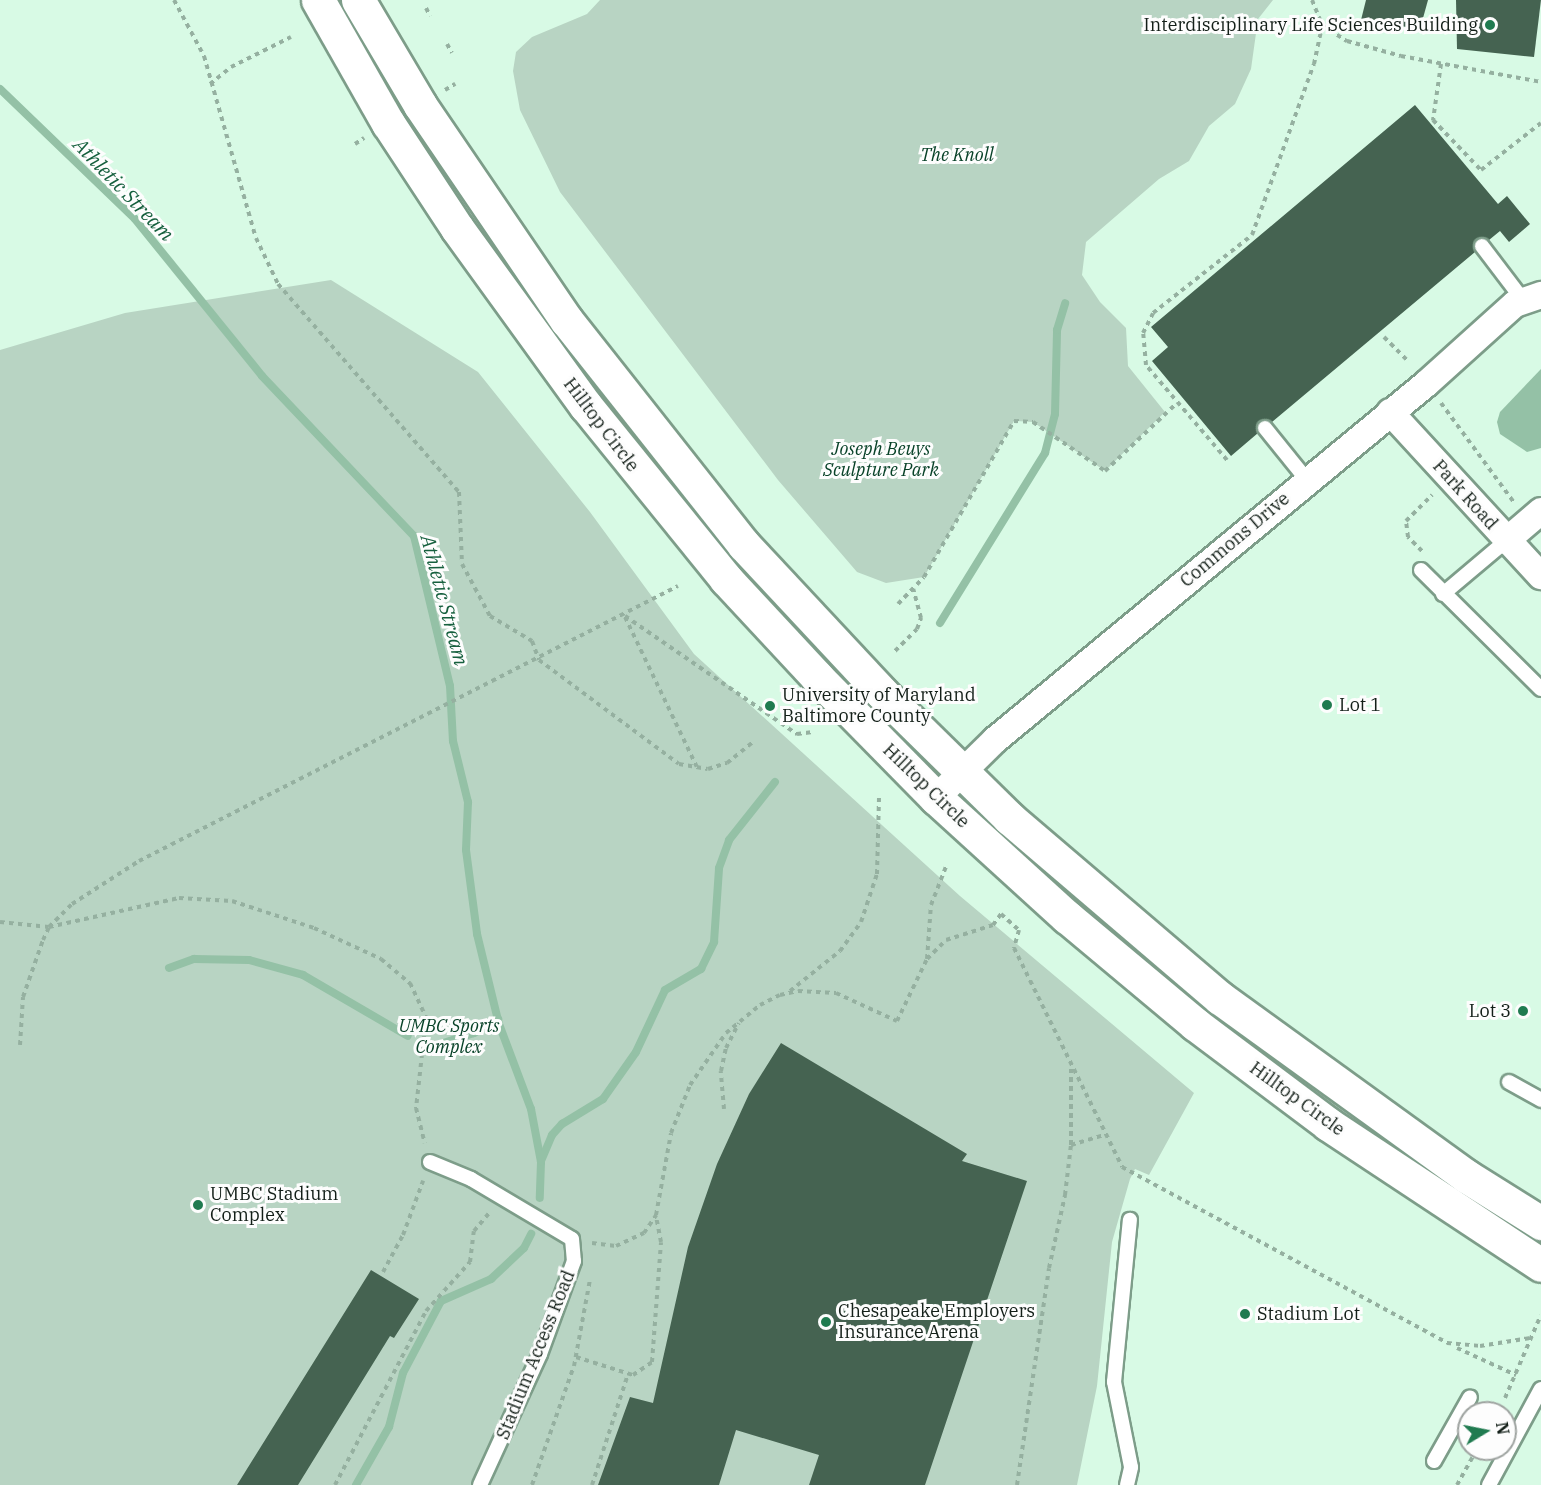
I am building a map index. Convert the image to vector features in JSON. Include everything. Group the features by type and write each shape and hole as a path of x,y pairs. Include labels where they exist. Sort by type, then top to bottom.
{"street":[{"name":"Hilltop Circle","path":"318,0 388,123 444,209 586,406 726,579 936,798 1066,917 1195,1024 1328,1124 1541,1265"},
{"name":"Hilltop Circle","path":"358,0 420,105 567,321 666,451 744,546 962,773 1088,889 1220,998 1466,1176 1541,1223"},
{"name":"Commons Drive","path":"936,798 1011,726 1390,412 1532,298"},
{"name":"Park Road","path":"1390,412 1506,541 1541,576"},
{"path":"1506,541 1529,509"}],"lane":[{"path":"1482,246 1532,298"},
{"path":"1264,428 1308,480"},
{"path":"1443,594 1506,541"},
{"path":"1421,570 1541,688"},
{"path":"1509,1082 1541,1100"},
{"path":"430,1162 503,1198 572,1239"},
{"path":"1127,1485 1131,1467 1114,1382 1130,1220"},
{"name":"Stadium Access Road","path":"480,1485 540,1354 574,1261 572,1239"},
{"path":"1489,1485 1541,1389"},
{"path":"1434,1461 1470,1397"}],"path":[{"path":"174,0 204,56 210,84 256,238 278,284 459,492 462,564 490,616 532,642 539,660 679,764 708,769 727,763 754,741"},
{"path":"1227,460 1146,365 1142,344 1146,322 1252,235 1314,64 1322,25 1312,0"},
{"path":"426,8 430,16"},
{"path":"1322,25 1347,41 1441,64 1541,82"},
{"path":"210,84 231,67 291,37"},
{"path":"447,44 452,53"},
{"path":"1441,64 1433,120 1482,170 1541,123"},
{"path":"1384,337 1407,360"},
{"path":"898,604 913,590 1009,427 1019,419 1033,422 1105,471 1177,403"},
{"path":"1441,403 1529,509"},
{"path":"1424,553 1404,528 1406,521 1432,494"},
{"path":"20,1045 23,997 49,927 72,904 139,861 539,660 678,586"},
{"path":"895,651 917,629 921,618 913,590"},
{"path":"625,616 797,734 813,732"},
{"path":"625,616 698,767"},
{"path":"572,1239 616,1246 644,1233 656,1215 677,1113 710,1053 741,1020 786,993 840,951 861,922 878,874 879,798"},
{"path":"927,959 931,905 947,864"},
{"path":"0,924 49,927 179,898 232,901 314,928 381,960 410,983 422,1002 426,1018 416,1108 430,1162 404,1235 383,1272"},
{"path":"786,993 836,993 897,1021 927,959 946,940 993,925 1000,914 1019,930 1014,948 1103,1135 1122,1167 1137,1179 1447,1343 1516,1375"},
{"path":"724,1109 721,1071 726,1048 741,1020"},
{"path":"1017,1485 1034,1359 1065,1195 1071,1145 1071,1066"},
{"path":"1071,1145 1103,1135"},
{"path":"335,1485 426,1311 470,1262 474,1231 503,1198"},
{"path":"576,1357 633,1376 652,1362 661,1242 656,1215"},
{"path":"589,1243 590,1253"},
{"path":"532,1485 576,1357 586,1315 590,1272"},
{"path":"1505,1398 1541,1315"},
{"path":"1447,1343 1480,1346 1530,1338"},
{"path":"592,1485 628,1374"},
{"path":"1457,1485 1470,1461"}],"green space":[{"path":"600,0 1273,0 1258,19 1251,69 1235,104 1209,126 1189,161 1159,179 1086,242 1082,275 1100,302 1126,328 1128,366 1165,412 1105,471 1033,422 1014,421 924,577 886,583 857,572 778,480 560,192 520,110 513,71 516,52 532,37 587,14"},
{"name":"UMBC Sports Complex","path":"331,280 478,372 590,512 694,654 960,896 1194,1093 1149,1175 1135,1169 1130,1179 1112,1242 1097,1386 1077,1485 0,1485 0,350 125,313"}],"shaded area":[{"path":"1541,369 1541,448 1527,452 1500,434 1497,422 1500,412"}],"building":[{"path":"1366,0 1428,0 1420,29 1361,20"},
{"name":"Interdisciplinary Life Sciences Building","path":"1456,0 1541,0 1534,57 1457,49"},
{"path":"1415,105 1498,204 1507,196 1530,224 1509,242 1500,231 1489,240 1476,239 1475,252 1272,422 1259,421 1258,433 1231,456 1152,361 1168,347 1151,327"},
{"name":"Chesapeake Employers Insurance Arena","path":"781,1043 967,1154 962,1161 1027,1181 925,1485 809,1485 819,1455 736,1430 719,1485 598,1485 630,1397 653,1403 688,1247 717,1164 749,1094"},
{"path":"371,1270 419,1299 394,1338 390,1336 298,1485 237,1485"}],"waterway":[{"name":"Athletic Stream","path":"0,89 135,219 262,376 414,536 450,686 453,741 468,802 466,850 477,934 499,1024 531,1109 541,1162 540,1198"},
{"path":"940,623 1045,453 1055,414 1057,330 1065,303"},
{"path":"541,1161 552,1135 562,1124 603,1099 636,1052 665,990 701,969 714,942 719,868 729,840 775,782"},
{"path":"169,968 194,959 249,960 303,975 408,1036"},
{"path":"437,1045 474,1033 498,1019"},
{"path":"356,1485 389,1427 403,1373 441,1301 491,1279 524,1248 531,1234"}],"place":[{"name":"Interdisciplinary Life Sciences Building","path":"1490,25"},
{"name":"Lot 1","path":"1327,705"},
{"name":"University of Maryland Baltimore County","path":"770,706"},
{"name":"Lot 3","path":"1523,1011"},
{"name":"UMBC Stadium Complex","path":"198,1205"},
{"name":"Stadium Lot","path":"1245,1314"},
{"name":"Chesapeake Employers Insurance Arena","path":"826,1322"}],"park label":[{"name":"The Knoll","path":"957,155"},
{"name":"Joseph Beuys Sculpture Park","path":"881,460"}]}
